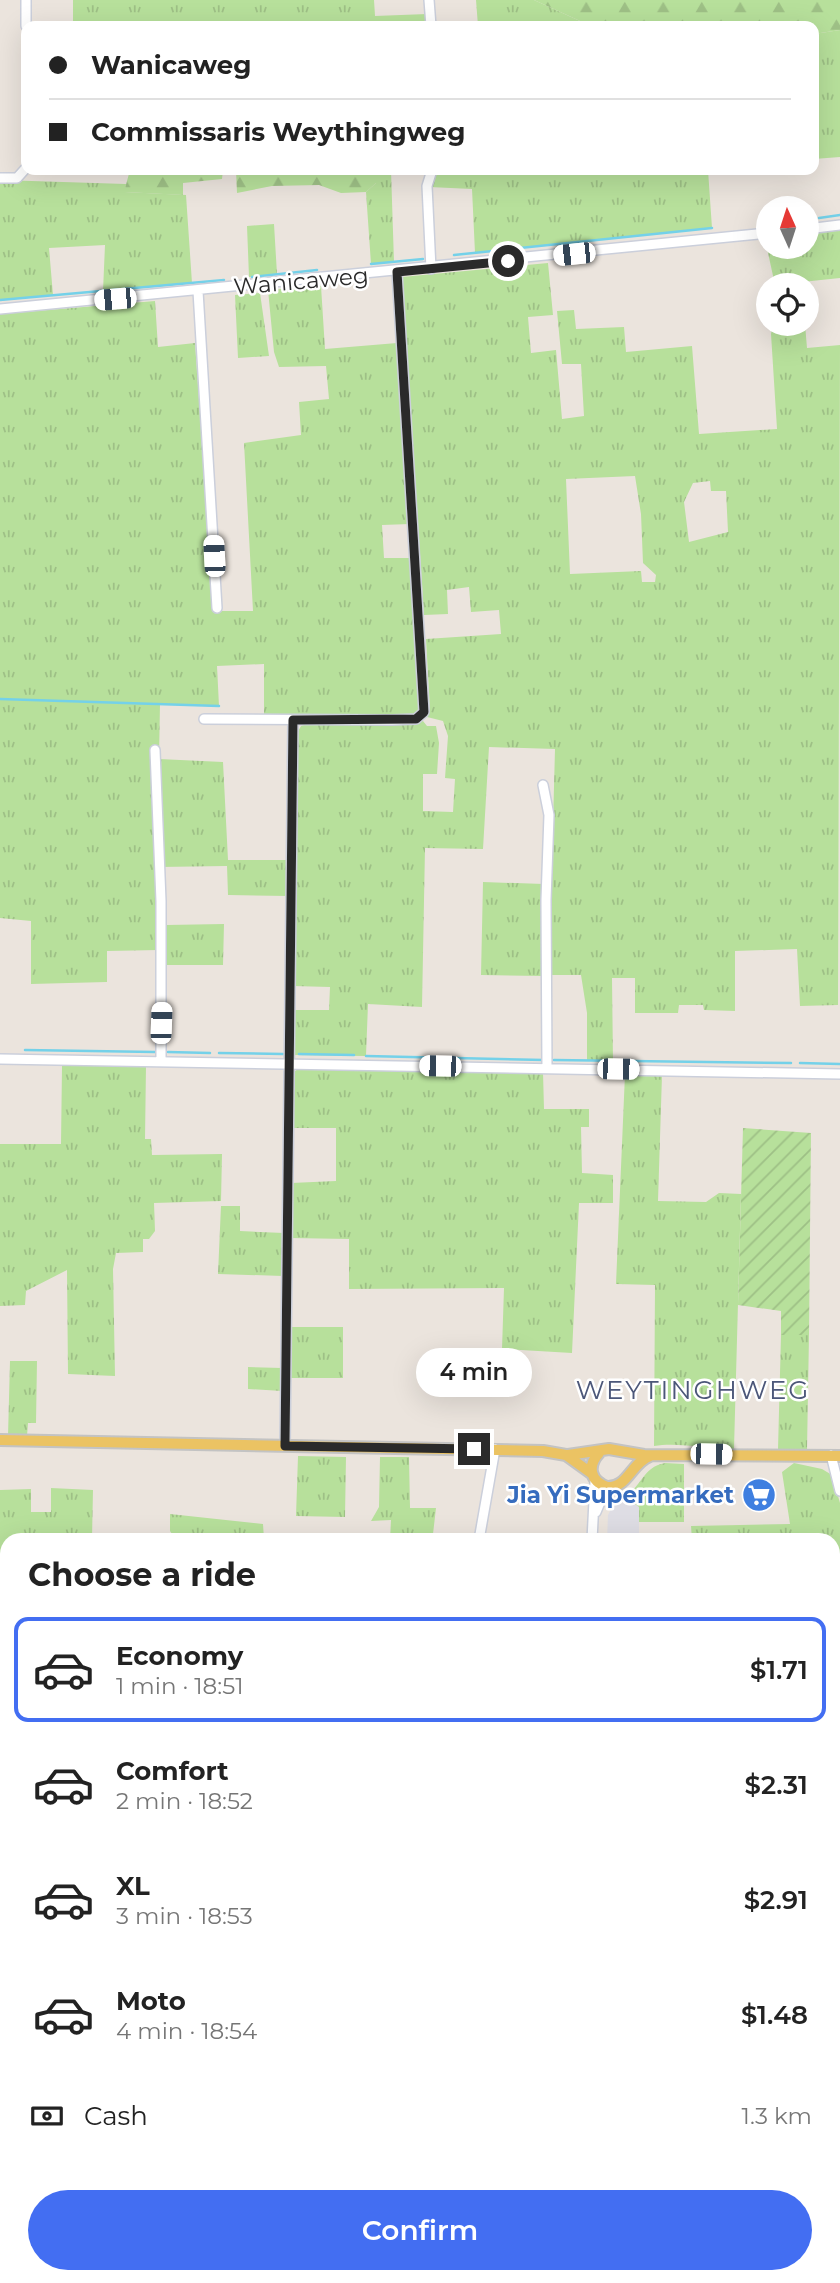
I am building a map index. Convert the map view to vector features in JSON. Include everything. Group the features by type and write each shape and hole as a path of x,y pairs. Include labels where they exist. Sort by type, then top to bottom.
{"main road":[{"path":"0,1440 495,1450 566,1455 599,1453 609,1449 656,1454 835,1456"},
{"path":"621,1452 628,1461 629,1473"},
{"path":"593,1477 591,1466 599,1453"},
{"path":"566,1455 607,1487 616,1487 623,1483 641,1460 656,1454"}],"street":[{"path":"26,0 26,21"},
{"path":"429,0 431,21"},
{"path":"0,178 17,178 21,174"},
{"path":"430,175 427,186 431,269"},
{"path":"819,228 840,225"},
{"name":"Wanicaweg","path":"0,309 431,269 756,234"},
{"path":"204,719 416,719 424,712 397,272"},
{"path":"198,291 217,608"},
{"path":"285,1446 293,720"},
{"path":"155,750 162,901 161,1061"},
{"path":"543,785 549,815 546,900 547,1068"},
{"path":"0,1059 840,1074"},
{"path":"480,1533 495,1450"},
{"path":"835,1456 840,1491"},
{"path":"592,1533 593,1477"},
{"path":"592,1523 601,1500 616,1487"}],"shaded area":[{"path":"624,1496 639,1507 639,1533 607,1533 608,1515 614,1503"}],"green space":[{"path":"73,0 374,0 375,16 427,14 428,21 73,21"},
{"path":"476,0 534,0 580,21 478,21"},
{"path":"534,0 840,0 840,30 819,33 819,21 580,21"},
{"path":"840,30 840,157 819,159 819,33"},
{"path":"129,175 222,175 222,179 183,183 183,195 124,192"},
{"path":"236,175 376,175 376,183 366,192 341,193 319,185 272,186 237,193"},
{"path":"376,175 391,175 394,262 371,264 366,192 376,183"},
{"path":"433,175 708,175 712,228 475,253 472,189 429,187"},
{"path":"0,180 126,184 125,192 186,195 192,283 103,291 105,245 49,248 53,295 0,300"},
{"path":"274,224 277,274 249,277 247,226"},
{"path":"840,230 840,278 819,280 819,273 772,273 769,259 819,259 819,233"},
{"path":"548,263 553,315 528,317 531,353 556,350 562,419 584,416 581,364 562,364 557,311 574,310 576,329 624,327 626,352 692,346 699,434 777,429 771,336 806,336 807,348 840,345 838,1005 800,1006 797,949 735,951 735,1011 704,1010 703,1005 679,1005 678,1013 635,1013 635,978 612,978 613,1061 587,1060 587,1013 581,975 549,975 555,749 489,747 483,849 425,848 422,1007 368,1004 366,1056 292,1055 292,1010 329,1010 330,987 293,986 296,735 301,726 307,724 423,721 427,726 436,726 439,743 437,774 423,774 423,811 453,812 455,779 445,778 448,736 443,721 427,717 430,709 426,639 501,634 499,610 471,612 469,587 447,590 448,614 424,615 402,277","holes":["635,476 641,514 643,563 656,575 655,582 642,582 641,571 570,574 566,479","710,481 711,491 726,491 728,532 689,542 684,502 693,483"]},
{"path":"321,286 325,349 397,343 410,524 382,525 384,558 411,558 422,702 415,715 264,715 264,664 217,666 219,706 160,704 159,759 223,762 228,860 287,860 288,896 228,895 227,866 159,867 159,950 107,951 107,982 31,984 31,921 0,918 0,314 155,301 158,347 195,343 214,611 253,611 244,443 301,435 299,402 329,399 326,366 279,367 274,352 268,290"},
{"path":"260,293 269,356 238,358 235,295"},
{"path":"483,882 544,884 543,976 481,975"},
{"path":"224,924 223,965 166,965 166,925"},
{"path":"62,1066 146,1066 145,1139 151,1139 152,1155 222,1154 221,1201 154,1203 155,1231 149,1239 143,1239 143,1252 116,1253 113,1269 115,1376 68,1374 67,1270 26,1291 25,1305 0,1306 0,1144 61,1144"},
{"path":"300,1067 543,1072 544,1109 589,1109 589,1127 581,1127 582,1173 613,1175 613,1203 579,1203 572,1353 502,1349 504,1288 349,1289 349,1239 290,1238 291,1183 336,1181 336,1128 293,1128 293,1073"},
{"path":"625,1074 662,1075 658,1201 706,1202 719,1193 741,1194 734,1449 654,1446 655,1285 616,1284"},
{"path":"743,1128 811,1133 809,1335 781,1335 781,1311 738,1305"},
{"path":"221,1206 240,1206 240,1231 284,1233 283,1276 218,1274"},
{"path":"290,1327 343,1327 343,1378 288,1378"},
{"path":"781,1335 809,1335 807,1450 778,1449"},
{"path":"10,1361 37,1361 36,1423 28,1423 27,1436 8,1436"},
{"path":"248,1367 282,1368 282,1391 248,1389"},
{"path":"298,1456 346,1457 345,1517 296,1516"},
{"path":"380,1457 409,1457 410,1508 436,1508 433,1533 390,1533 391,1520 371,1521 379,1507"},
{"path":"665,1463 684,1464 684,1522 639,1522 639,1507 624,1496 635,1488 651,1469"},
{"path":"794,1463 822,1469 832,1475 840,1503 840,1533 692,1533 691,1526 790,1524 782,1472"},
{"path":"51,1488 93,1490 92,1533 0,1533 0,1490 31,1489 31,1512 51,1512"},
{"path":"170,1514 263,1524 264,1533 171,1533"}],"waterway":[{"path":"819,218 840,215"},
{"path":"454,255 712,228"},
{"path":"371,264 423,259"},
{"path":"252,277 317,270"},
{"path":"0,300 224,280"},
{"path":"0,699 219,706"},
{"path":"25,1050 155,1052"},
{"path":"168,1052 210,1053"},
{"path":"219,1053 283,1054"},
{"path":"299,1054 354,1055"},
{"path":"366,1056 544,1060"},
{"path":"554,1060 791,1063"},
{"path":"800,1063 840,1064"}],"place":[{"name":"Jia Yi Supermarket","path":"759,1495"}],"district":[{"name":"WEYTINGHWEG","path":"693,1390"}],"route":[{"path":"474,1449 285,1446 293,720 392,720 422,717 426,705 397,272 508,261"}]}
